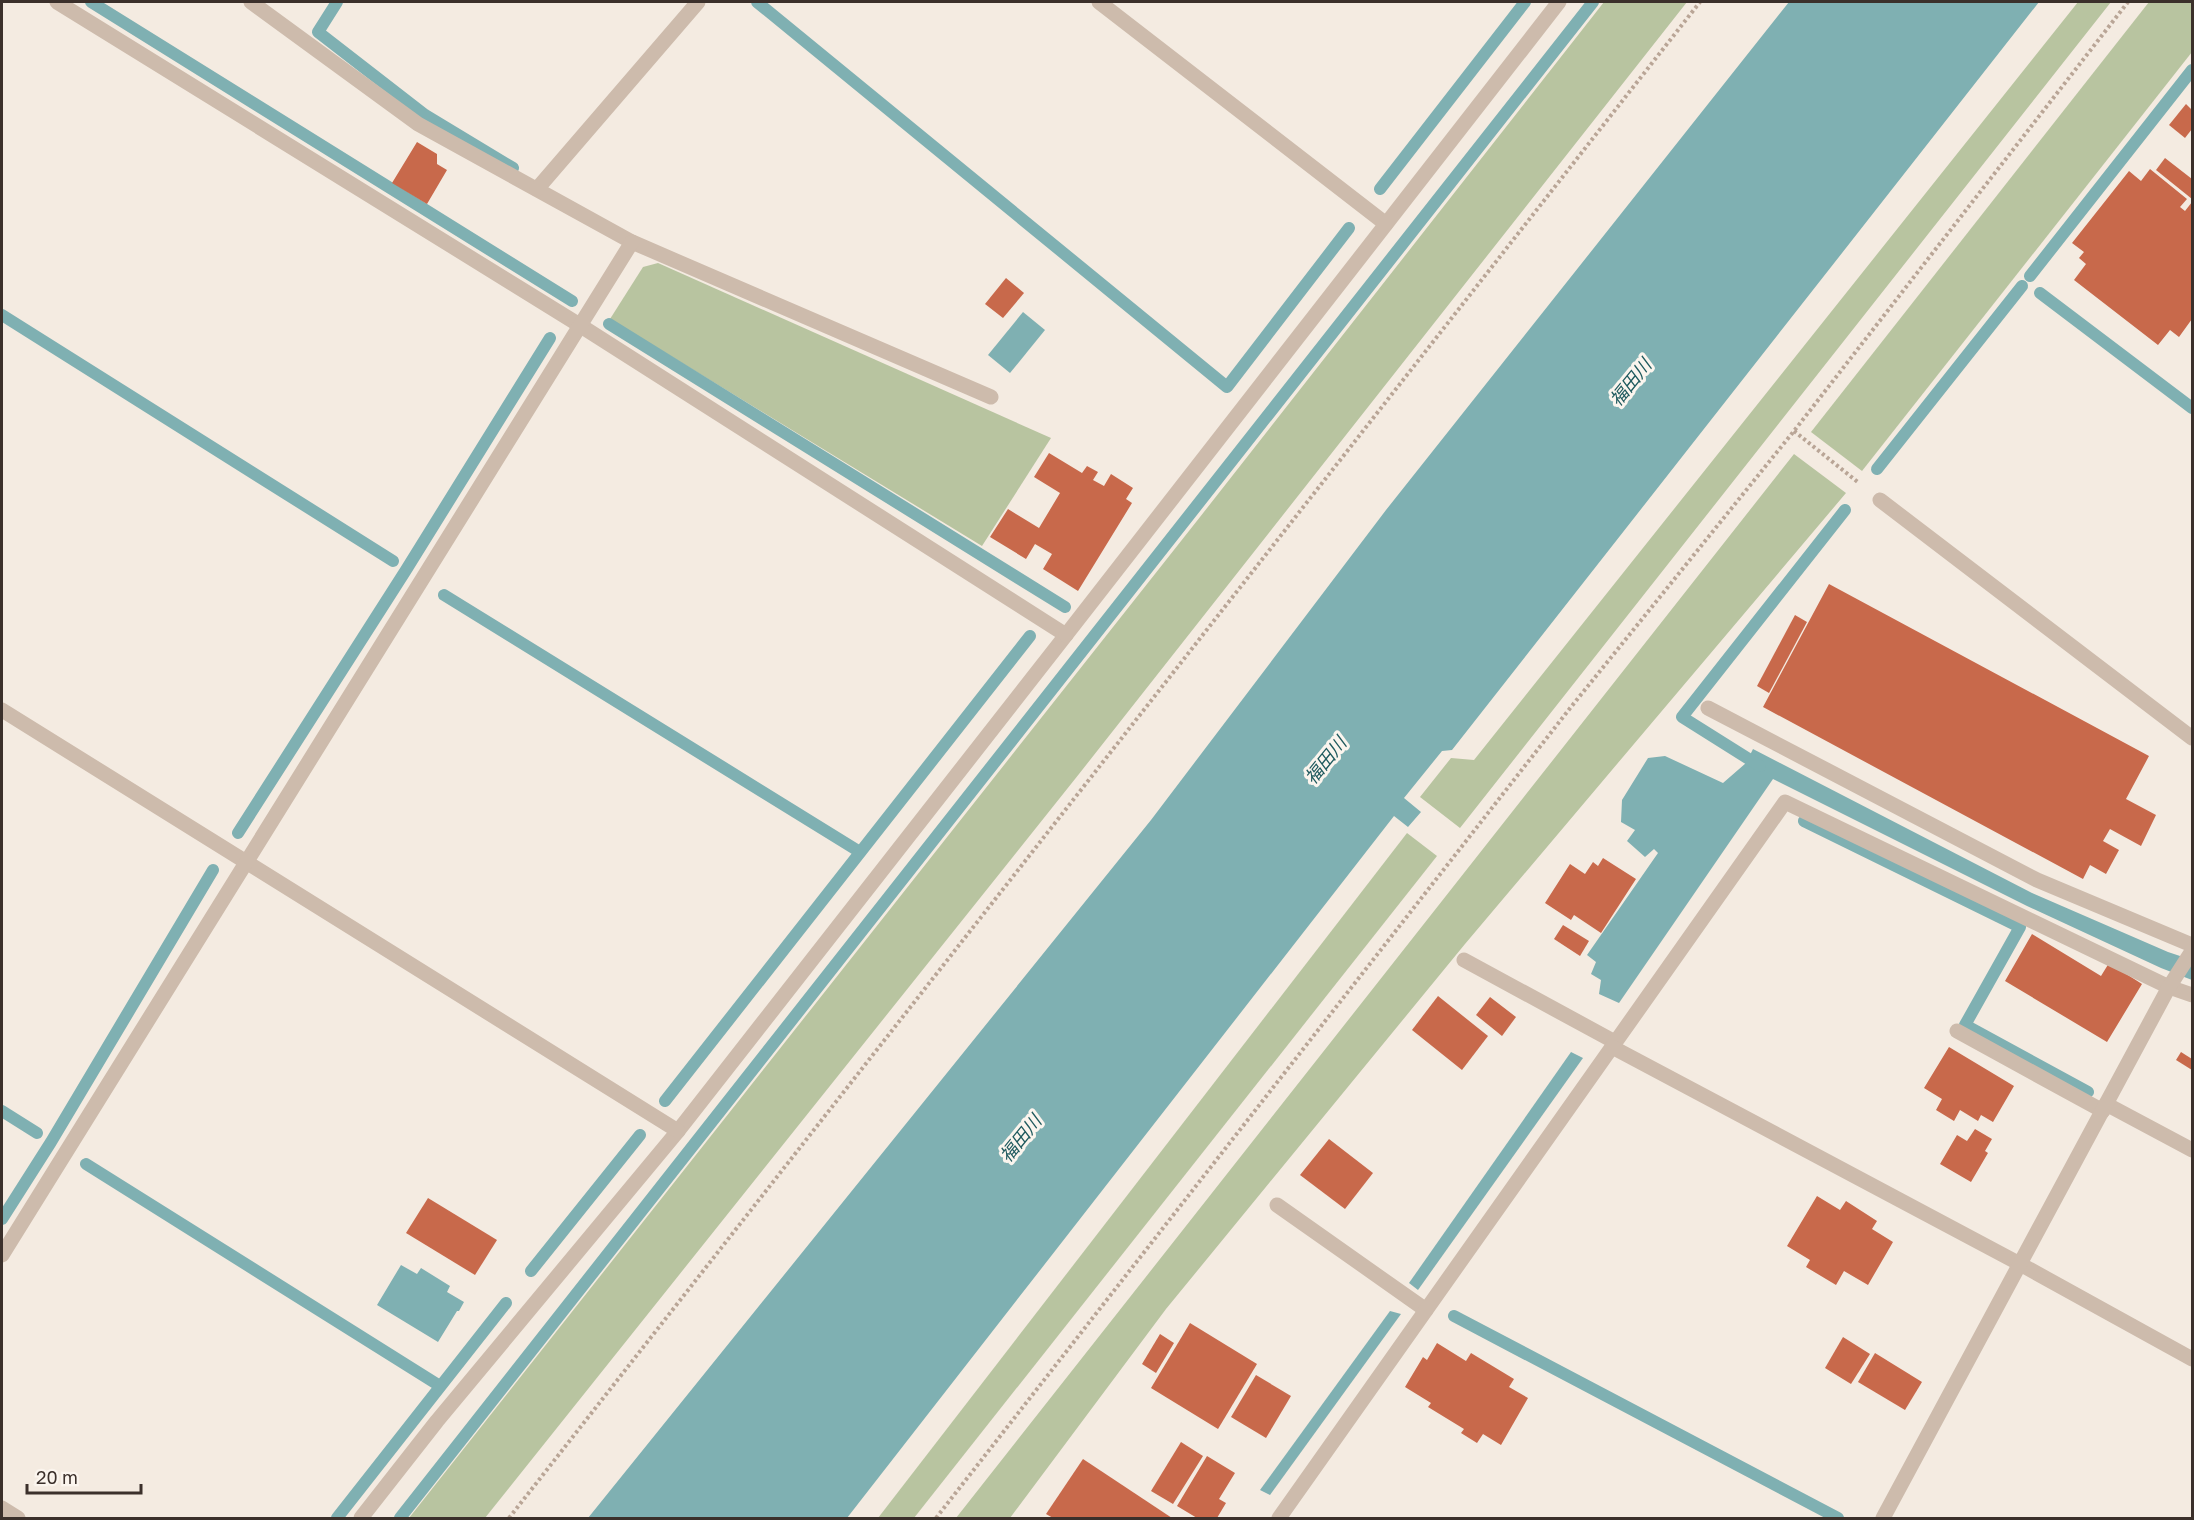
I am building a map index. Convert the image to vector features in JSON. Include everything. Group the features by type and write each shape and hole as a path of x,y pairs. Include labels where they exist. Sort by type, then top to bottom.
{"street":[{"path":"57,2 581,326 1066,634"},
{"path":"251,2 418,124 632,242 991,397"},
{"path":"537,189 698,2"},
{"path":"1099,2 1386,225"},
{"path":"361,1518 437,1421 678,1131 1559,2"},
{"path":"2,1255 632,242"},
{"path":"1880,500 2193,738"},
{"path":"1708,708 2037,880 2193,945"},
{"path":"2,710 678,1131"},
{"path":"1279,1518 1785,802 2169,987 2193,995"},
{"path":"1883,1518 2169,987 2193,951"},
{"path":"1464,960 2193,1359"},
{"path":"1957,1031 2193,1150"},
{"path":"1277,1206 1426,1310"},
{"path":"2,1508 18,1518"}],"path":[{"path":"509,1518 1700,2"},
{"path":"936,1518 1571,707 1794,431 2128,2"},
{"path":"1794,431 1880,500"}],"green space":[{"path":"1604,2 1687,2 1079,774 485,1518 409,1518 1200,517"},
{"path":"2078,2 2111,2 1460,828 1420,797 1451,758 1474,760"},
{"path":"2149,2 2192,2 2192,52 1862,471 1811,432"},
{"path":"658,263 1051,438 982,546 610,319 643,267"},
{"path":"1794,454 1846,493 1465,944 1166,1309 1010,1518 956,1518"},
{"path":"1407,833 1437,856 914,1518 878,1518"}],"water":[{"name":"福田川","path":"1789,2 2039,2 1452,750 1442,751 1404,798 1421,812 1408,827 1394,816 847,1518 588,1518 1151,820 1386,510"},
{"path":"1023,312 1045,330 1010,373 988,355"},
{"path":"1753,749 2032,893 2168,952 2192,960 2192,980 2027,906 1773,779 1619,1003 1599,994 1601,980 1591,974 1596,962 1587,955 1658,853 1654,849 1645,857 1627,841 1635,830 1621,822 1622,800 1648,758 1665,756 1723,783 1746,763"},
{"path":"1571,1052 1583,1058 1418,1290 1409,1283"},
{"path":"401,1265 417,1274 421,1268 450,1286 447,1292 464,1302 438,1342 377,1305"},
{"path":"1390,1311 1401,1314 1270,1495 1260,1490"}],"building":[{"path":"2186,104 2192,110 2192,129 2185,138 2169,125"},
{"path":"417,142 437,154 437,164 447,170 427,204 392,183"},
{"path":"2165,158 2192,179 2192,199 2156,170"},
{"path":"2150,169 2187,199 2180,207 2185,211 2192,202 2192,319 2179,337 2170,330 2158,345 2074,280 2086,264 2079,258 2084,252 2072,243 2129,171 2141,181"},
{"path":"1006,278 1024,293 1003,318 985,304"},
{"path":"1049,453 1082,473 1087,466 1098,472 1093,480 1104,486 1111,474 1133,488 1126,499 1132,503 1078,591 1043,569 1052,554 1035,544 1026,559 990,537 1008,509 1039,528 1060,493 1034,477"},
{"path":"1829,584 2149,756 2126,799 2156,815 2141,846 2110,829 2103,841 2119,850 2106,874 2090,865 2083,879 1763,707"},
{"path":"1795,615 1807,622 1769,693 1757,686"},
{"path":"1603,858 1636,879 1601,933 1574,915 1571,920 1545,903 1570,864 1585,874 1593,862 1598,866"},
{"path":"1563,925 1589,941 1580,956 1554,939"},
{"path":"2032,934 2101,976 2109,963 2142,984 2107,1042 2005,981"},
{"path":"1438,996 1488,1036 1462,1070 1412,1030"},
{"path":"1490,997 1516,1017 1502,1036 1476,1015"},
{"path":"1949,1047 2014,1086 1993,1122 1981,1115 1978,1121 1960,1110 1954,1121 1936,1110 1942,1099 1924,1088"},
{"path":"2181,1052 2192,1059 2192,1070 2176,1060"},
{"path":"1975,1129 1992,1139 1985,1151 1988,1153 1971,1182 1940,1164 1957,1135 1967,1141"},
{"path":"1329,1139 1373,1173 1345,1209 1300,1175"},
{"path":"1817,1196 1840,1210 1846,1201 1877,1221 1872,1229 1893,1242 1868,1285 1844,1271 1836,1285 1806,1267 1810,1260 1787,1246"},
{"path":"428,1198 497,1240 475,1275 406,1233"},
{"path":"1190,1323 1257,1364 1218,1429 1151,1388"},
{"path":"1160,1334 1174,1343 1156,1373 1142,1364"},
{"path":"1843,1337 1870,1354 1851,1384 1825,1368"},
{"path":"1437,1343 1466,1361 1471,1353 1514,1379 1509,1387 1528,1398 1501,1445 1483,1434 1477,1443 1461,1433 1464,1429 1428,1407 1431,1403 1405,1387 1423,1357 1427,1360"},
{"path":"1875,1353 1922,1382 1905,1410 1858,1382"},
{"path":"1256,1375 1291,1396 1266,1438 1231,1417"},
{"path":"1181,1442 1203,1456 1173,1504 1151,1491"},
{"path":"1207,1456 1235,1473 1219,1499 1226,1503 1217,1518 1197,1518 1177,1506"},
{"path":"1083,1459 1172,1518 1053,1518 1046,1514"}],"waterway":[{"path":"91,2 572,301"},
{"path":"337,2 318,32 425,115 513,168"},
{"path":"757,2 1227,387 1349,228"},
{"path":"1380,189 1525,2"},
{"path":"400,1518 1593,2"},
{"path":"2030,276 2192,70"},
{"path":"1877,469 2022,286"},
{"path":"2040,293 2192,408"},
{"path":"2,315 393,561"},
{"path":"609,324 1065,607"},
{"path":"238,833 406,570 550,338"},
{"path":"1760,766 1682,717 1845,510"},
{"path":"444,595 860,852"},
{"path":"665,1101 1030,636"},
{"path":"1804,821 2020,927 1965,1025 2088,1092"},
{"path":"2,1219 51,1142 213,870"},
{"path":"2,1111 37,1133"},
{"path":"531,1271 640,1135"},
{"path":"86,1164 440,1386"},
{"path":"337,1518 506,1303"},
{"path":"1454,1316 1838,1518"}]}
